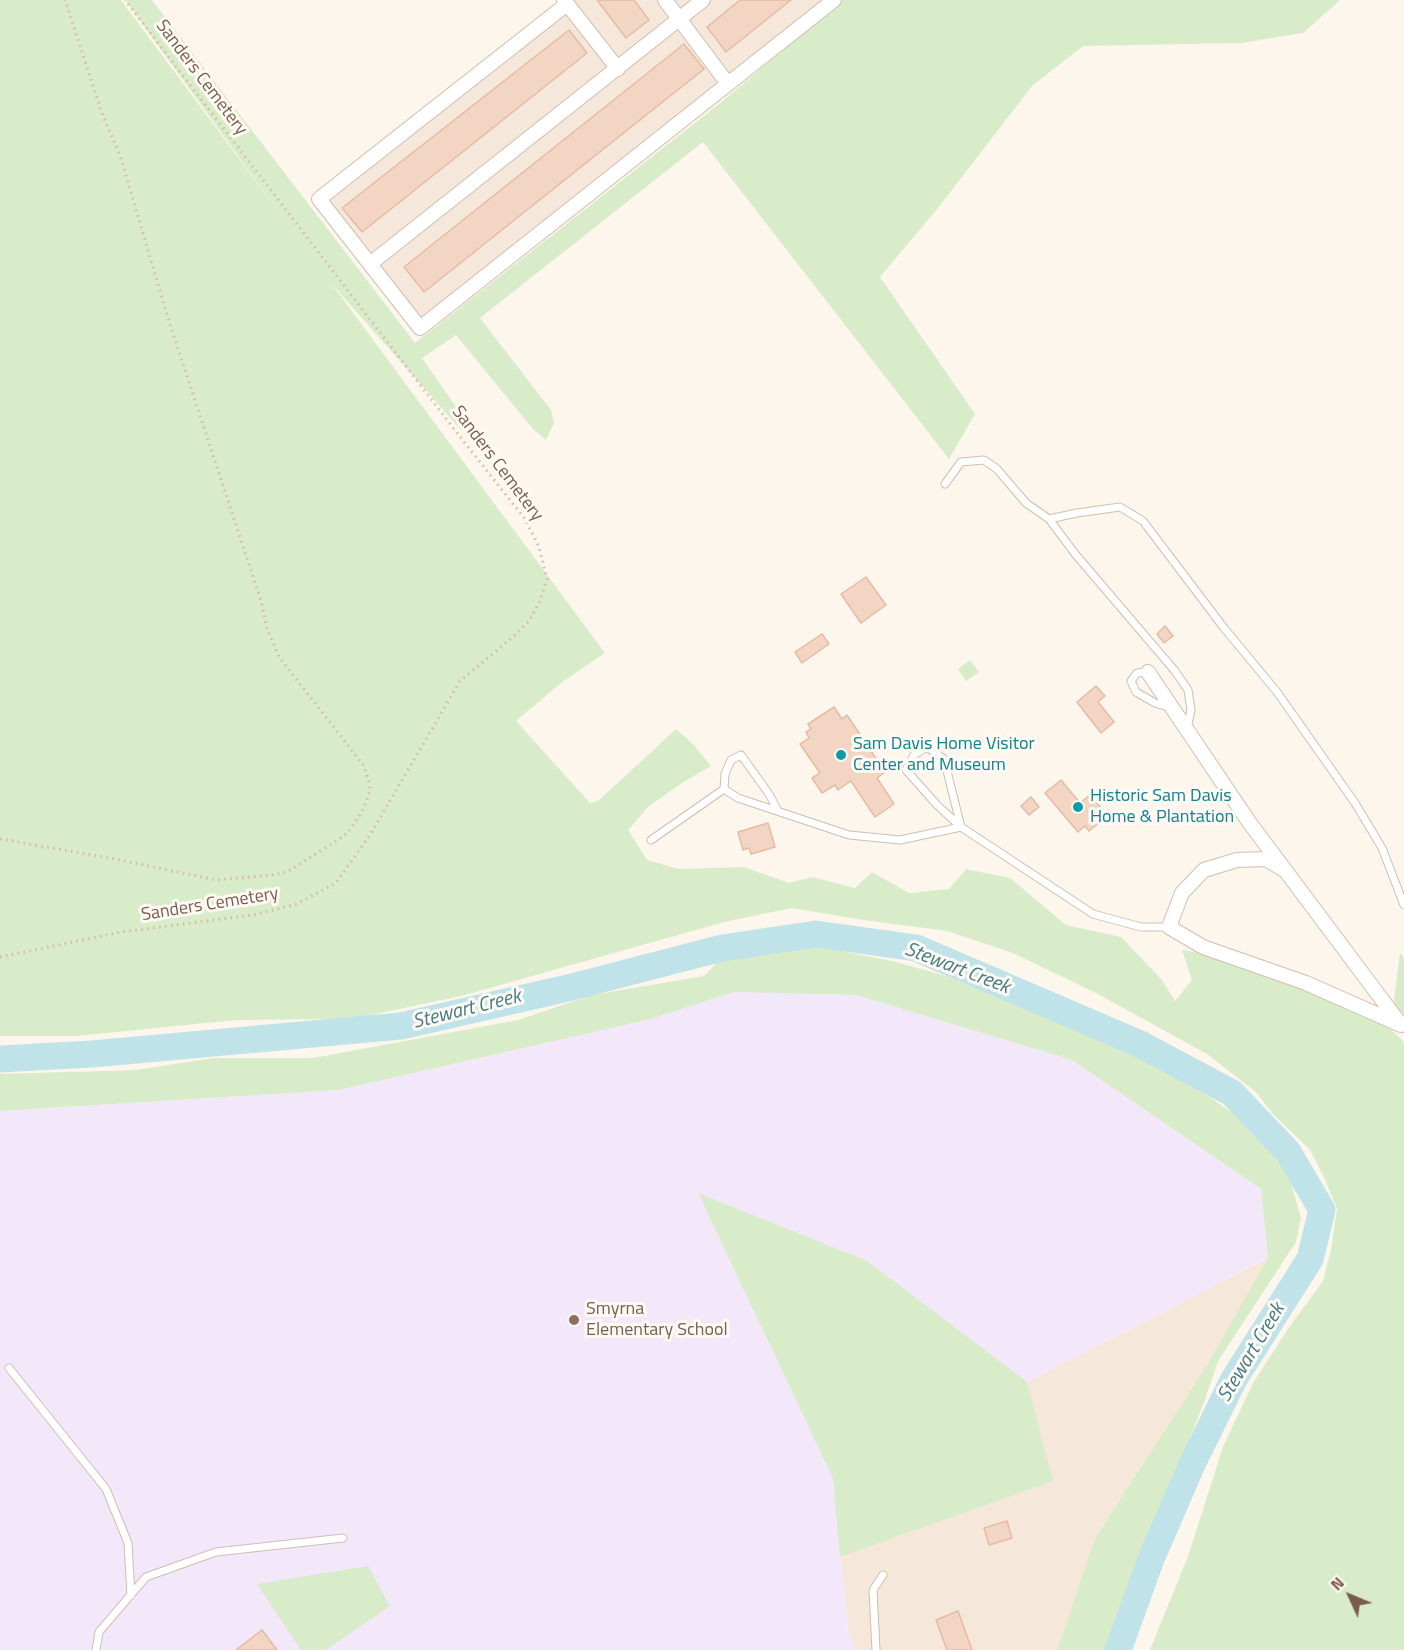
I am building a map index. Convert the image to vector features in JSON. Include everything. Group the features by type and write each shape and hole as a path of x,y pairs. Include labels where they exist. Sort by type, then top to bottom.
{"street":[{"path":"666,0 728,84"},
{"path":"370,264 704,0"},
{"path":"618,69 566,2 319,199 420,328 834,0"},
{"path":"1148,672 1249,822 1403,1027"},
{"path":"1286,871 1266,859 1237,860 1204,870 1182,893 1169,927 1203,947 1306,983 1403,1027"}],"lane":[{"path":"945,484 961,462 984,460 997,469 1026,503 1049,519 1076,555 1175,671 1188,690 1191,710 1187,728"},
{"path":"1049,519 1120,507 1143,521 1224,628 1277,692 1355,803 1382,848 1404,905"},
{"path":"1148,672 1137,673 1131,681 1136,692 1155,703 1174,709"},
{"path":"961,827 944,759 927,747 914,755 906,770 937,805 961,827 1093,914 1141,927 1169,927"},
{"path":"724,789 725,774 731,760 741,755 769,794 778,811"},
{"path":"724,789 738,798 849,835 900,840 961,827"},
{"path":"651,840 724,789"},
{"path":"9,1368 106,1489 128,1543 131,1595"},
{"path":"96,1650 99,1632 146,1577 216,1552 343,1538"},
{"path":"876,1650 873,1590 883,1575"}],"path":[{"path":"0,839 216,880 271,875 287,872 339,840 349,831 361,813 369,795 370,786 364,766 279,657 267,628 261,602 167,315 120,155 103,116 65,0"},
{"name":"Sanders Cemetery","path":"0,957 121,932 253,915 297,904 336,883 370,835 460,681 529,621 540,601 547,579 539,547 525,519 125,0"}],"shaded area":[{"path":"564,0 834,0 420,328 319,199"},
{"name":"Smyrna Elementary School","path":"734,992 856,995 1072,1060 1261,1189 1268,1258 1027,1382 833,1478 848,1631 855,1650 0,1650 0,1111 339,1090 651,1019"},
{"path":"1268,1258 1254,1288 1209,1362 1095,1538 1057,1650 855,1650 848,1631 833,1478 1027,1382"}],"green space":[{"path":"0,0 121,0 278,211 125,0 152,0 415,343 719,104 843,0 1340,0 1303,33 1241,43 1083,46 1032,86 938,208 880,277 975,414 949,459 703,142 480,318 551,410 554,423 546,440 533,429 456,335 422,358 466,421 461,430 331,283 605,653 561,683 516,721 590,803 598,801 676,729 693,744 711,766 648,807 628,830 647,860 679,869 744,867 789,883 812,877 855,888 872,872 909,893 949,889 966,869 1010,878 1066,925 1121,937 1162,980 1175,1001 1192,980 1182,950 1200,953 1314,991 1385,1024 1404,1042 1404,1650 1150,1650 1188,1556 1223,1447 1253,1383 1323,1281 1331,1250 1337,1209 1310,1150 1273,1114 1256,1092 1207,1054 1096,993 1013,953 947,931 792,908 724,922 465,995 352,1019 236,1020 77,1036 0,1036"},
{"path":"970,660 979,672 966,681 958,669"},
{"path":"806,944 892,961 943,975 1125,1044 1187,1081 1251,1126 1289,1176 1301,1218 1296,1242 1218,1361 1106,1650 1057,1650 1095,1538 1209,1362 1268,1258 1261,1189 1072,1060 856,995 734,992 651,1019 339,1090 0,1111 0,1074 136,1070 214,1058 313,1058 518,1020 592,995 704,976 724,955 742,956"},
{"path":"1400,953 1404,958 1404,1028 1394,1001"},
{"path":"698,1193 867,1261 1027,1382 1053,1481 840,1557 833,1478"},
{"path":"368,1566 390,1606 326,1650 301,1650 257,1584"}],"building":[{"path":"597,0 634,0 649,20 626,38"},
{"path":"740,0 791,0 726,52 707,27"},
{"path":"569,30 587,53 362,232 342,208"},
{"path":"684,44 704,69 424,292 404,267"},
{"path":"866,577 886,605 861,623 841,594"},
{"path":"1165,626 1173,636 1164,643 1157,634"},
{"path":"822,634 829,644 802,663 795,652"},
{"path":"1096,686 1105,696 1098,702 1114,722 1101,733 1077,702"},
{"name":"Sam Davis Home Visitor Center and Museum","path":"834,707 842,719 847,715 885,772 877,778 894,804 875,817 851,781 838,790 835,785 822,793 812,778 820,773 800,744 809,738 806,732 811,729 808,724"},
{"name":"Historic Sam Davis Home & Plantation","path":"1061,780 1080,803 1090,795 1104,811 1096,818 1100,822 1089,831 1085,826 1078,832 1045,793"},
{"path":"1031,797 1039,807 1029,815 1021,806"},
{"path":"768,823 775,847 751,854 749,848 743,850 738,832"},
{"path":"1007,1521 1012,1538 989,1545 984,1528"},
{"path":"958,1611 972,1650 947,1650 936,1620"},
{"path":"262,1630 277,1650 236,1650"}],"waterway":[{"name":"Stewart Creek","path":"0,1059 92,1054 401,1026 568,988 722,948 816,934 916,948 1140,1044 1232,1093 1288,1152 1322,1210 1310,1259 1234,1379 1193,1462 1151,1559 1118,1650"}],"place":[{"name":"Sam Davis Home Visitor Center and Museum","path":"841,755"},
{"name":"Historic Sam Davis Home & Plantation","path":"1078,807"},
{"name":"Smyrna Elementary School","path":"574,1320"}]}
